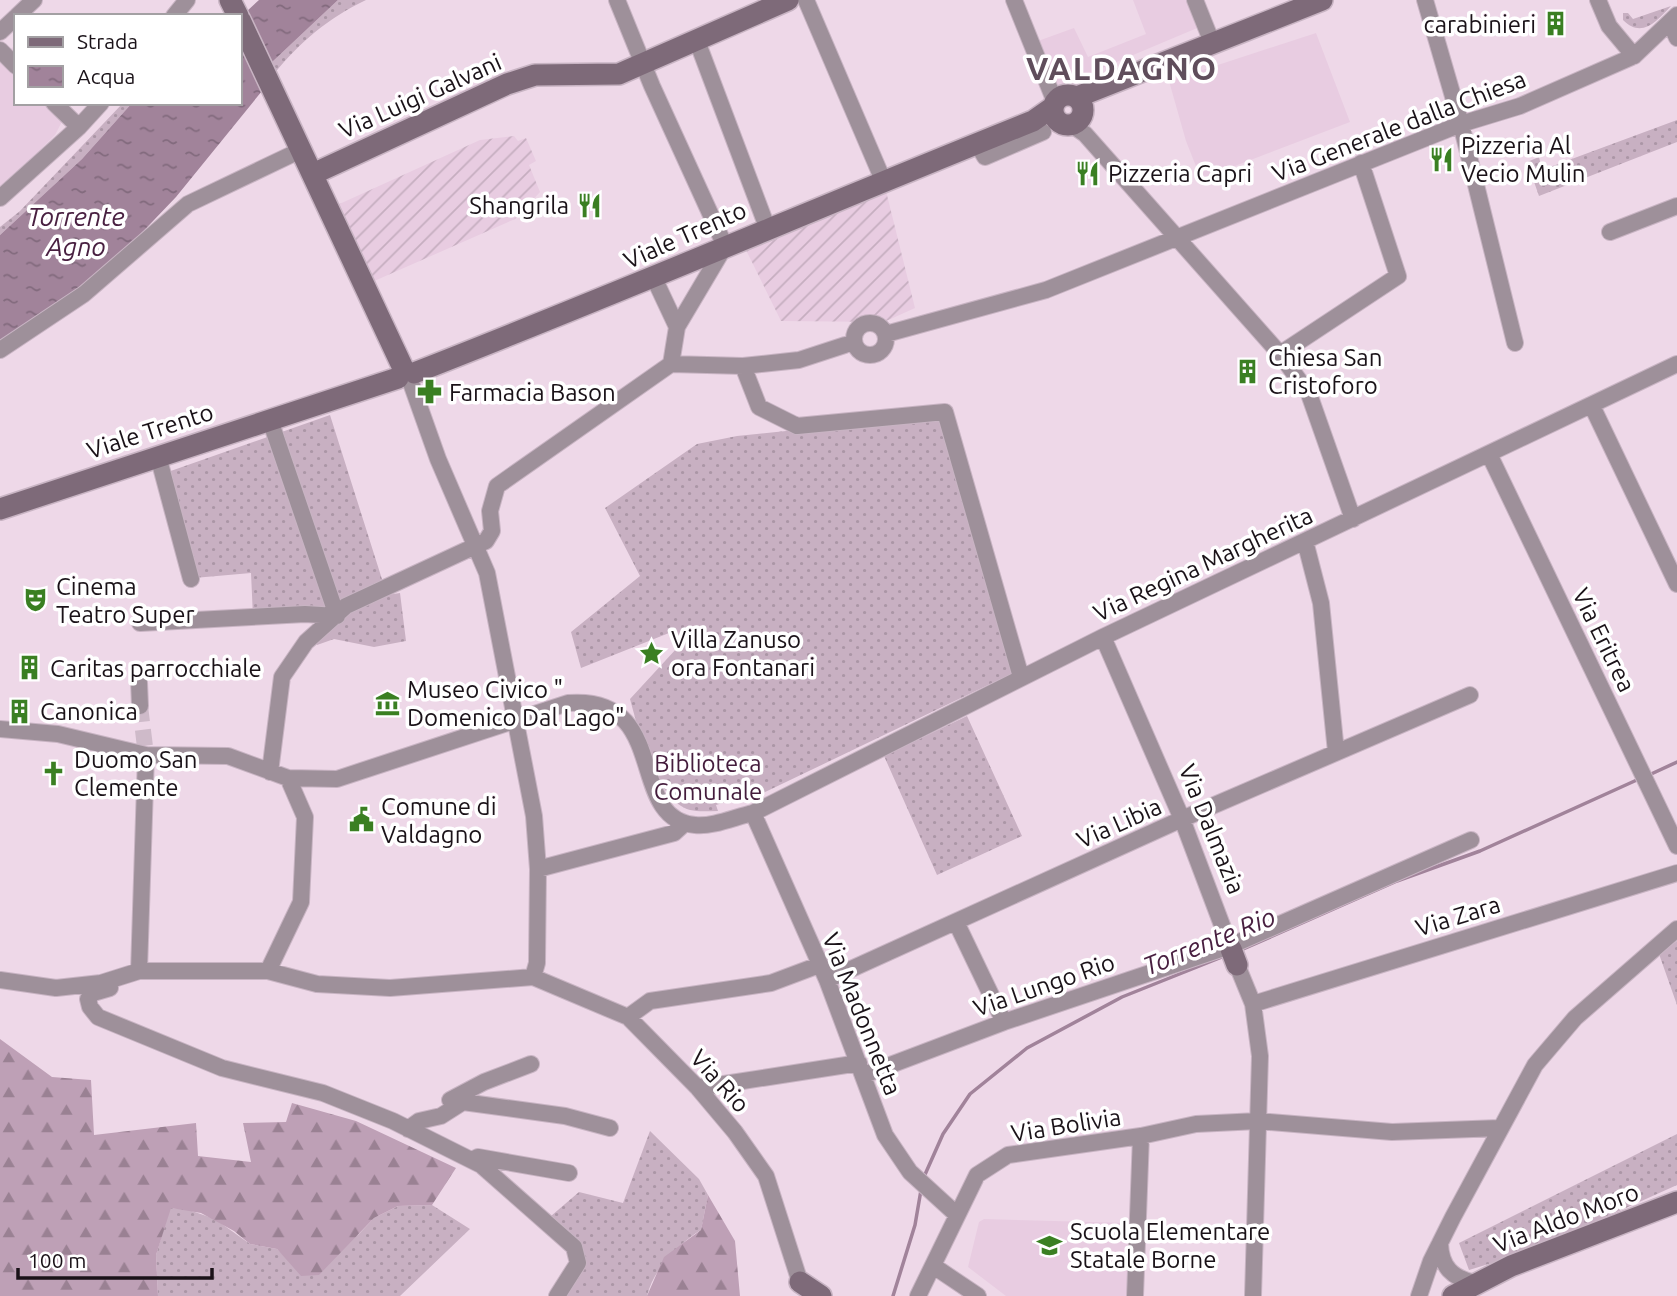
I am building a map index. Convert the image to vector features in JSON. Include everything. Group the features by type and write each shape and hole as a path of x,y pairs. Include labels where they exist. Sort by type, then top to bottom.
{"main road":[{"name":"Via Luigi Galvani","path":"313,174 507,83 535,75 608,75 643,66 788,0"},
{"name":"Viale Trento","path":"0,509 407,375 654,278 767,227 883,180 1066,111 1322,0"},
{"path":"242,24 407,375"},
{"name":"Via Aldo Moro","path":"1453,1296 1511,1266 1677,1202"},
{"path":"800,1289 821,1296"}],"street":[{"path":"20,14 34,0"},
{"path":"176,14 187,0"},
{"path":"617,0 643,66 725,246 677,327 671,364"},
{"path":"806,0 883,180"},
{"path":"1014,0 1066,111 1178,235 1280,354 1309,394 1353,519"},
{"path":"1195,0 1213,45"},
{"path":"1425,0 1461,124 1515,344"},
{"path":"1598,0 1616,37 1634,56"},
{"path":"1673,19 1677,38"},
{"name":"Via Generale dalla Chiesa","path":"886,334 1046,290 1461,124 1520,106 1634,56 1673,19"},
{"path":"0,33 14,20"},
{"path":"697,41 767,227"},
{"path":"0,50 14,64"},
{"path":"56,105 79,127"},
{"path":"0,198 79,127 99,105"},
{"path":"0,350 84,294 188,204 301,150"},
{"path":"1280,354 1398,276 1361,163"},
{"path":"1610,232 1677,206"},
{"path":"654,278 677,327"},
{"path":"270,772 282,677 306,642 346,606 400,584 486,541 492,531 490,511 497,486 671,364 744,366 799,360 845,345"},
{"name":"Via Regina Margherita","path":"685,823 705,825 753,813 1021,677 1677,364"},
{"path":"744,366 759,407 797,426 945,412 1021,677"},
{"path":"0,980 56,988 101,983 139,971 268,971 317,984 367,988 533,977 537,963 538,869 534,816 487,573 407,375"},
{"path":"1592,406 1677,584"},
{"path":"270,420 337,616"},
{"name":"Via Eritrea","path":"1489,454 1677,846"},
{"path":"158,456 191,579"},
{"path":"1305,541 1321,603 1336,752"},
{"path":"140,623 305,614 337,616"},
{"name":"Via Dalmazia","path":"1104,637 1182,819 1253,1004 1260,1056 1253,1296"},
{"path":"138,682 140,706"},
{"name":"Via Libia","path":"827,980 1182,819 1470,695"},
{"path":"0,729 58,734 146,755 228,756 288,778 337,779 514,718 568,703 588,701 606,706 630,724 657,795 669,813 685,823 674,833 538,869"},
{"path":"139,971 146,755"},
{"path":"268,971 301,902 305,817 288,778"},
{"name":"Via Madonnetta","path":"753,813 827,980 885,1135 910,1172 956,1214"},
{"name":"Via Lungo Rio","path":"698,1088 861,1069 1004,1022 1233,953 1471,840"},
{"name":"Via Zara","path":"1253,1004 1677,873"},
{"path":"956,922 1004,1022"},
{"path":"1419,1296 1440,1243 1535,1065 1575,1018 1677,929"},
{"path":"628,1017 650,1001 771,983 819,965"},
{"path":"122,976 119,985 93,993 88,999 90,1007 98,1017 222,1068 323,1093 400,1125 472,1161 526,1203 574,1247 578,1263 557,1296"},
{"name":"Via Rio","path":"533,977 628,1017 698,1088 735,1132 766,1176 800,1289"},
{"path":"400,1125 484,1082 531,1064"},
{"path":"400,1125 441,1116 463,1102 565,1116 610,1128"},
{"name":"Via Bolivia","path":"918,1296 935,1267 956,1214 977,1175 1008,1155 1142,1136 1173,1126 1258,1121 1392,1132 1500,1128"},
{"path":"1135,1296 1142,1136"},
{"path":"472,1161 478,1157 569,1173"},
{"path":"1440,1243 1446,1269 1462,1280 1475,1283"},
{"path":"935,1267 978,1296"}],"shaded area":[{"path":"1133,0 1192,0 1202,26 1057,87 1038,41 1074,28 1088,57 1146,34"},
{"path":"1316,33 1350,122 1201,179 1186,141 1169,81"},
{"path":"14,48 14,105 67,105 69,108 55,135 0,190 0,58"},
{"path":"514,136 518,141 526,138 536,161 529,165 540,192 515,219 372,282 335,206 480,140"},
{"path":"886,191 915,308 884,322 781,321 746,250 779,238 833,209"},
{"name":"Scuola Elementare Statale Borne","path":"984,1219 1128,1223 1127,1296 1006,1296 968,1267 979,1222"}],"green space":[{"path":"338,0 366,0 316,32 294,51 274,74 270,64"},
{"path":"1671,6 1655,22 1643,28 1637,28 1623,20 1623,13 1628,13 1633,19"},
{"path":"121,105 130,105 82,159 0,235 0,227 20,211"},
{"path":"1677,120 1677,142 1539,196 1527,162 1539,157 1542,170"},
{"path":"330,415 387,595 400,593 406,641 374,647 334,639 317,645 312,635 326,621 253,617 251,573 194,578 165,473"},
{"name":"Biblioteca Comunale","path":"939,415 1013,673 757,796 755,793 716,805 718,811 693,811 678,804 667,793 650,762 630,699 677,648 669,633 581,668 571,632 640,576 605,508 697,444 737,436"},
{"path":"967,716 1022,836 937,875 884,756"},
{"path":"1677,941 1677,1005 1659,954"},
{"path":"0,1039 52,1077 91,1080 94,1135 196,1123 198,1156 251,1162 243,1123 286,1122 292,1103 356,1121 456,1168 432,1205 398,1206 374,1218 319,1275 301,1276 277,1249 250,1244 234,1231 201,1213 171,1208 156,1255 158,1296 0,1296"},
{"path":"650,1131 699,1179 708,1195 701,1230 668,1258 650,1286 647,1296 559,1296 573,1279 568,1234 551,1216 579,1192 623,1203"},
{"path":"1677,1134 1677,1185 1528,1252 1469,1270 1459,1243"},
{"path":"708,1195 735,1241 740,1296 647,1296 664,1257 701,1230"},
{"path":"432,1205 470,1229 400,1296 158,1296 156,1255 170,1208 186,1209 215,1219 250,1244 277,1249 293,1264 358,1235 374,1218 398,1206"}],"water":[{"path":"259,0 338,0 270,64 246,12"},
{"name":"Torrente Agno","path":"242,49 262,91 176,197 109,267 0,345 0,235 82,159 130,105 242,105"}],"waterway":[{"name":"Torrente Rio","path":"1649,775 1677,762"},
{"name":"Torrente Rio","path":"1241,950 1397,881 1480,851 1639,779"},
{"name":"Torrente Rio","path":"923,1179 943,1134 970,1094 1027,1048 1122,997 1227,955"},
{"name":"Torrente Rio","path":"893,1296 915,1225 921,1190"}],"tunnel":[{"path":"140,706 146,755"}],"place":[{"name":"carabinieri","path":"1556,24"},
{"name":"Pizzeria Al Vecio Mulin","path":"1441,159"},
{"name":"Pizzeria Capri","path":"1088,173"},
{"name":"Shangrila","path":"589,205"},
{"name":"Chiesa San Cristoforo","path":"1248,371"},
{"name":"Farmacia Bason","path":"429,392"},
{"name":"Cinema Teatro Super","path":"36,600"},
{"name":"Villa Zanuso ora Fontanari","path":"651,653"},
{"name":"Caritas parrocchiale","path":"30,668"},
{"name":"Museo Civico \" Domenico Dal Lago\"","path":"387,703"},
{"name":"Canonica","path":"20,711"},
{"name":"Duomo San Clemente","path":"54,773"},
{"name":"Comune di Valdagno","path":"361,820"},
{"name":"Scuola Elementare Statale Borne","path":"1050,1245"}],"district":[{"name":"VALDAGNO","path":"1122,68"}]}
